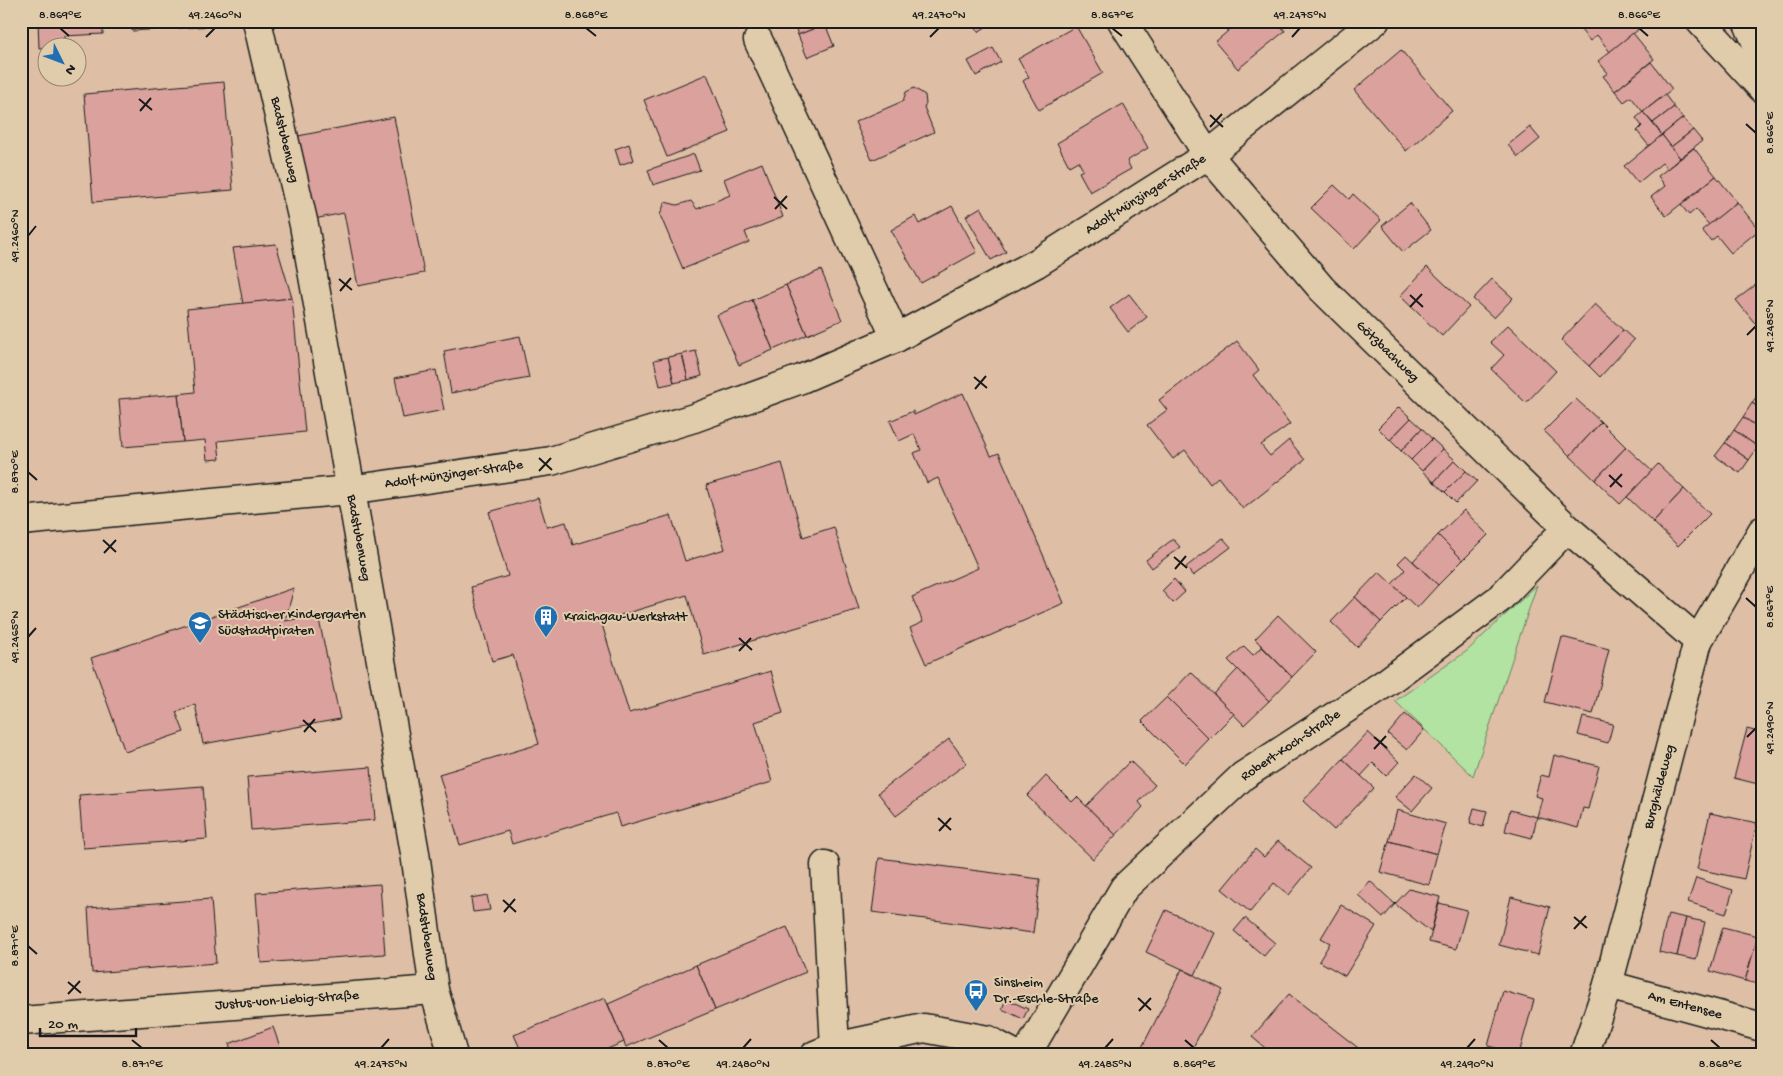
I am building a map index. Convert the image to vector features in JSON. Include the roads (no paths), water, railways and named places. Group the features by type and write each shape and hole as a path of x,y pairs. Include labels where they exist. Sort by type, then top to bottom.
{"street":[{"name":"Badstubenweg","path":"257,21 304,226 415,853 434,990 453,1055"},
{"name":"Götzbachweg","path":"1122,21 1208,156 1322,289 1567,528 1698,641"},
{"name":"Adolf-Münzinger-Straße","path":"21,521 350,490 551,461 694,418 801,379 896,338 1037,263 1208,156 1375,21"},
{"path":"1700,21 1762,88"},
{"path":"1747,21 1762,55"},
{"path":"758,40 896,338"},
{"name":"Robert-Koch-Straße","path":"1026,1055 1124,888 1243,776 1387,682 1499,599 1567,528"},
{"name":"Burghäldeweg","path":"1584,1055 1608,985 1698,641 1762,531"},
{"path":"825,865 825,1051 924,1028 988,1040 1016,1055"},
{"name":"Am Entensee","path":"1608,985 1762,1027"},
{"name":"Justus-von-Liebig-Straße","path":"21,1022 434,990"}],"place":[{"name":"Kraichgau-Werkstatt","path":"546,638"},
{"name":"Städtischer Kindergarten Südstadtpiraten","path":"200,644"},
{"name":"Sinsheim Dr.-Eschle-Straße","path":"976,1012"}]}
